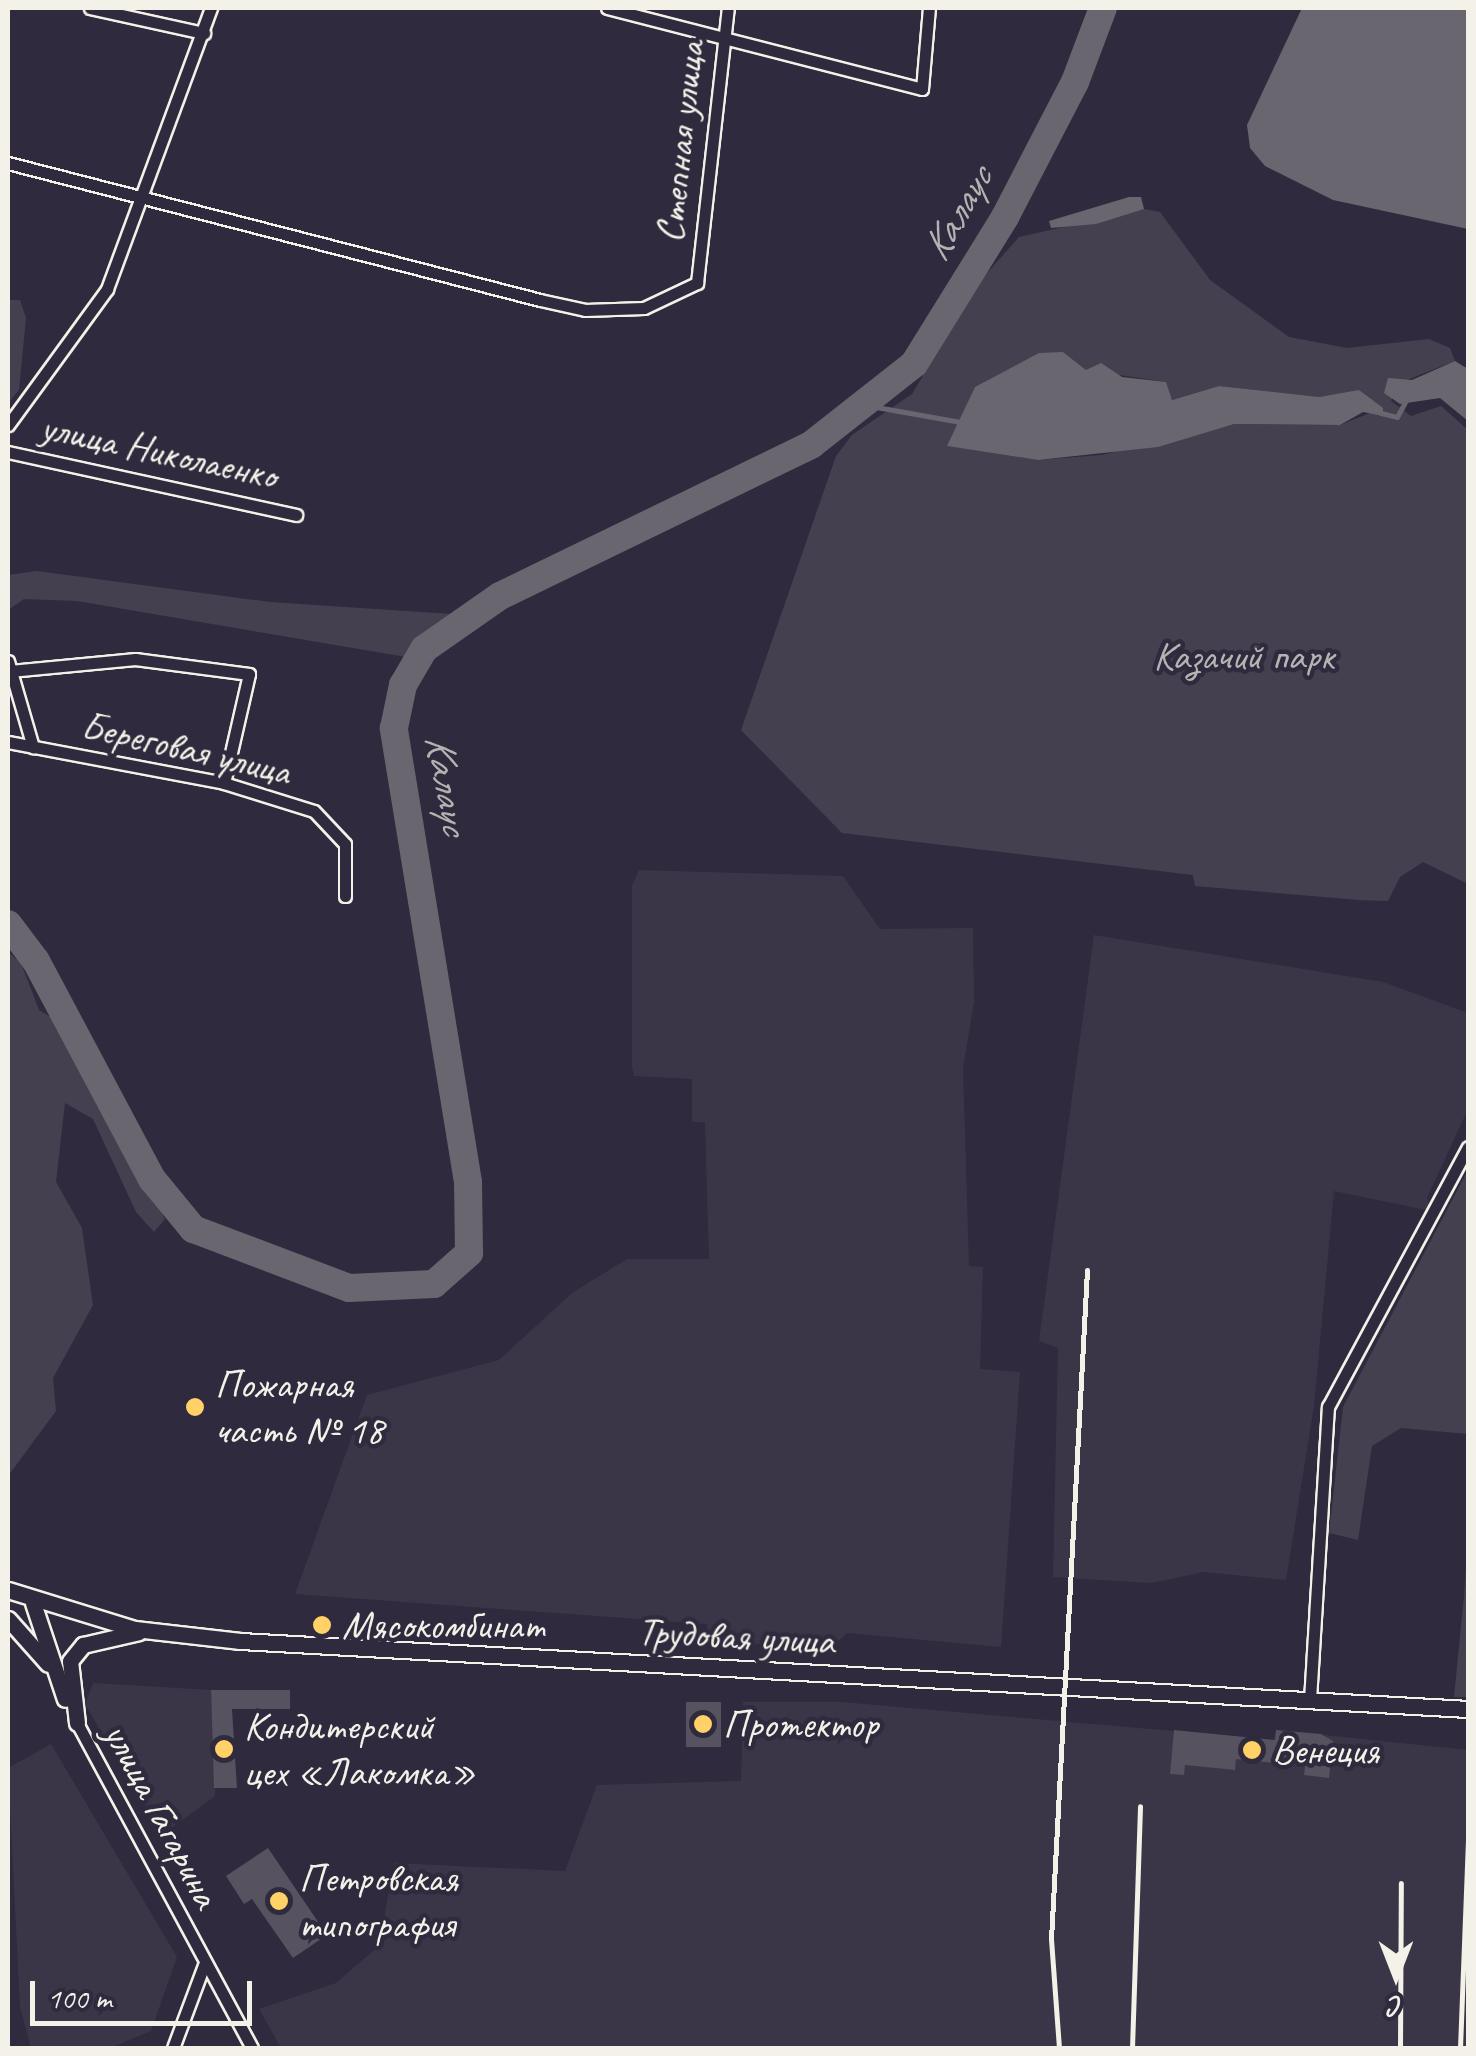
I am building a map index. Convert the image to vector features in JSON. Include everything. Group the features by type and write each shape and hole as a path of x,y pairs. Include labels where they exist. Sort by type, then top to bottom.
{"main road":[{"name":"Трудовая улица","path":"8,1590 34,1604 146,1630 432,1654 1468,1709"},
{"name":"улица Гагарина","path":"34,1604 50,1667 77,1723"},
{"path":"8,1619 50,1667"},
{"path":"77,1723 70,1661 83,1646 146,1630"}],"street":[{"path":"90,8 204,33"},
{"path":"8,425 107,289 144,202 211,8"},
{"path":"607,8 922,89 928,8"},
{"name":"Степная улица","path":"144,202 585,310 644,308 698,283 728,8"},
{"path":"8,163 144,202"},
{"name":"улица Николаенко","path":"8,452 296,515"},
{"path":"34,747 9,666 135,659 249,674 224,783"},
{"name":"Береговая улица","path":"8,742 224,783 314,812 345,844 345,896"},
{"path":"1310,1700 1328,1406 1468,1146"},
{"name":"улица Гагарина","path":"77,1723 252,2048"},
{"path":"173,2048 204,1965"}],"shaded area":[{"path":"1302,8 1468,8 1468,229 1333,200 1265,166 1250,148 1247,125"},
{"path":"1129,197 1141,197 1144,209 1096,224 1051,228 1049,221"},
{"path":"1063,352 1086,370 1101,363 1122,377 1166,382 1172,400 1219,386 1319,397 1359,390 1383,408 1383,416 1363,412 1340,425 1234,424 1158,447 1038,460 947,446 975,387 1039,353"},
{"path":"1455,361 1468,369 1468,421 1440,398 1400,404 1384,393 1388,378 1412,380"},
{"path":"639,870 843,876 880,929 973,928 974,1002 963,1068 969,1266 983,1267 980,1369 1020,1372 1001,1647 847,1633 828,1651 707,1639 707,1624 295,1594 367,1395 499,1360 572,1293 627,1259 709,1259 705,1122 692,1122 692,1079 634,1076 632,1066 632,886"},
{"path":"1094,935 1383,982 1468,1013 1468,1109 1427,1198 1431,1211 1334,1191 1314,1406 1286,1580 1204,1572 1151,1583 1053,1577 1058,1348 1039,1341"},
{"path":"93,1683 211,1690 215,1796 162,1835 85,1704"},
{"path":"743,1702 842,1702 1274,1740 1276,1730 1468,1750 1468,2048 281,2048 259,2009 336,1983 379,1946 394,1863 565,1871 597,1785 741,1781"},
{"path":"51,1744 177,1957 151,2031 110,2048 31,2048 20,2007 8,1768"}],"green space":[{"name":"Казачий парк","path":"1144,209 1160,212 1210,280 1289,337 1347,348 1429,339 1450,348 1455,361 1399,383 1391,401 1411,416 1441,406 1468,430 1468,884 1423,862 1400,877 1388,901 1359,900 1195,886 1193,875 842,833 741,730 836,456 852,435 912,394 980,281 1019,237","holes":["1063,352 1086,370 1166,382 1171,400 1219,386 1319,397 1349,392 1375,411 1340,425 1234,424 1101,455 1038,460 948,446 975,387"]},
{"path":"8,300 20,300 26,318 19,390 8,403"},
{"path":"37,571 270,602 452,614 406,657 77,601 24,599 8,610 8,575"},
{"path":"8,952 21,963 39,1010 54,1019 165,1219 154,1232 136,1212 93,1119 65,1103 56,1182 82,1228 93,1305 53,1378 56,1411 8,1476"},
{"path":"1468,1170 1468,1434 1401,1428 1372,1446 1358,1540 1329,1533 1343,1407"},
{"path":"1468,1538 1468,1697 1454,1697 1464,1596"}],"building":[{"name":"Кондитерский цех «Лакомка»","path":"211,1690 290,1690 290,1709 232,1709 237,1788 214,1788"},
{"name":"Протектор","path":"686,1702 721,1702 721,1747 686,1747"},
{"name":"Венеция","path":"1174,1730 1275,1740 1276,1730 1321,1734 1333,1741 1329,1778 1304,1775 1305,1766 1236,1759 1235,1770 1185,1765 1184,1775 1170,1774"},
{"name":"Петровская типография","path":"268,1848 327,1935 293,1958 252,1899 244,1904 226,1876"}],"waterway":[{"name":"Калаус","path":"8,924 36,961 152,1179 193,1229 349,1288 434,1284 469,1253 468,1182 394,728 403,685 424,649 500,596 811,445 914,364 1005,217 1075,82 1103,8"},
{"path":"1381,413 1397,417 1406,400"},
{"path":"865,405 960,422"}],"railway":[{"path":"1059,2048 1051,1939 1087,1270"},
{"path":"1132,2048 1140,1806"},
{"path":"1460,2048 1468,1841"},
{"path":"1400,2048 1401,1883"}],"place":[{"name":"Пожарная часть № 18","path":"195,1407"},
{"name":"Мясокомбинат","path":"322,1625"},
{"name":"Протектор","path":"703,1724"},
{"name":"Кондитерский цех «Лакомка»","path":"224,1749"},
{"name":"Венеция","path":"1252,1750"},
{"name":"Петровская типография","path":"279,1901"}]}
